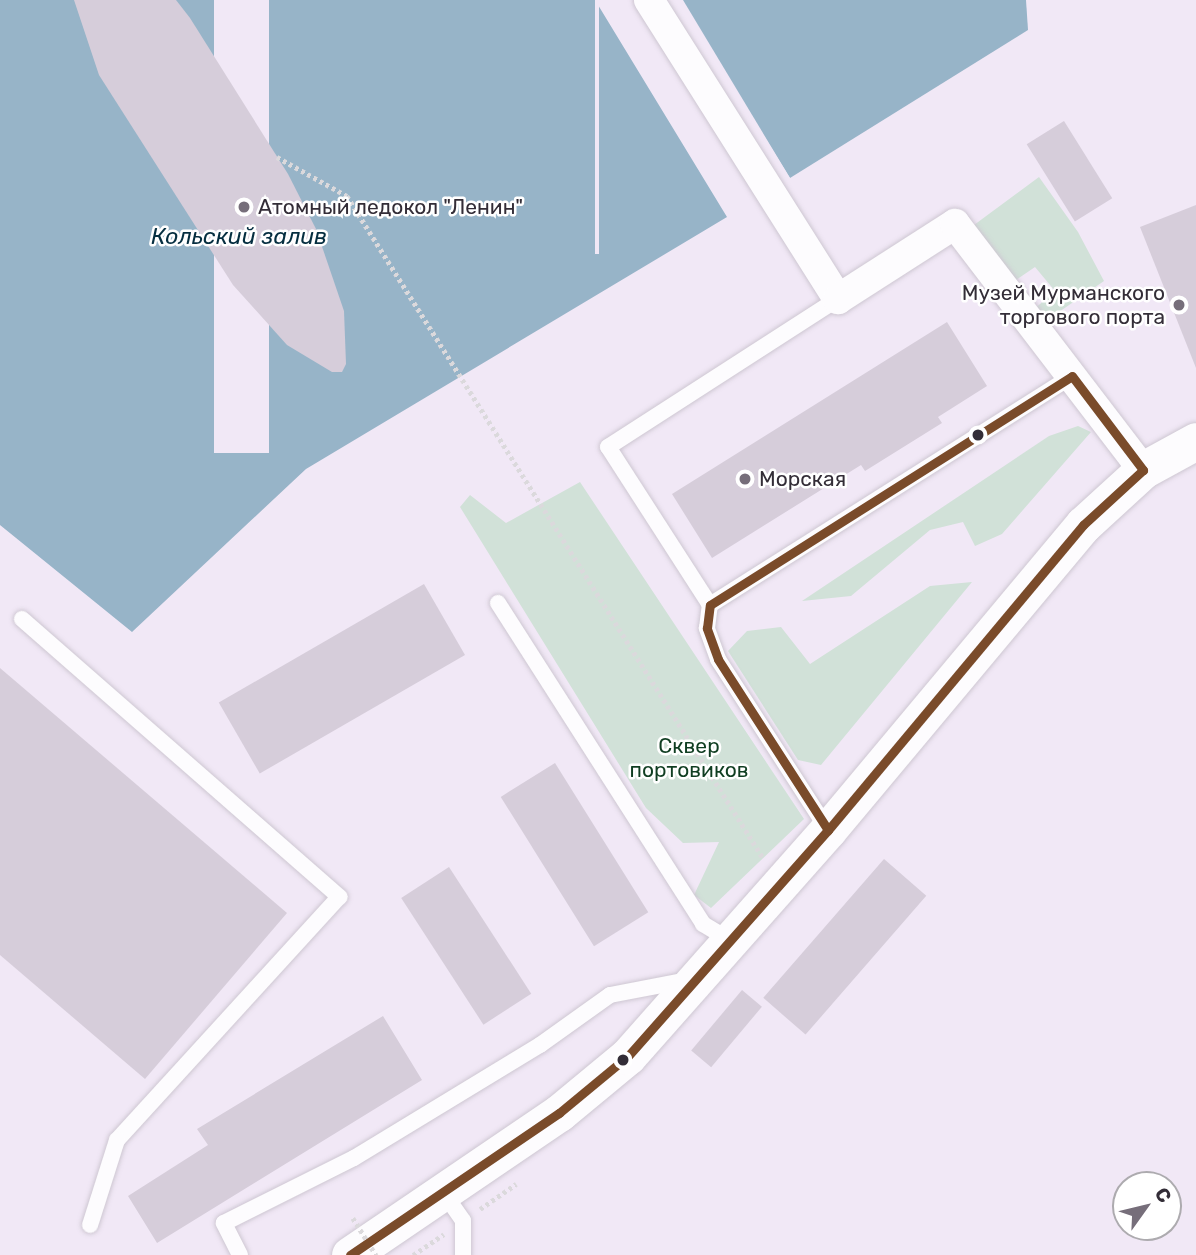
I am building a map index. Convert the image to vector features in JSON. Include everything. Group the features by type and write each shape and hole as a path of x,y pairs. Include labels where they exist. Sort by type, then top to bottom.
{"street":[{"path":"649,0 838,299 955,224 1143,470"},
{"path":"350,1255 598,1084 701,978 1083,525 1143,470 1196,442"}],"lane":[{"path":"828,830 718,659 707,628 710,605 608,447 838,299"},
{"path":"710,605 1072,376"},
{"path":"498,603 703,924 732,941"},
{"path":"22,619 339,897 117,1140 90,1224"},
{"path":"240,1255 224,1223 354,1158 540,1045 610,995 701,978"},
{"path":"443,1192 463,1222 463,1255"}],"path":[{"path":"277,157 346,196 780,885"},
{"path":"353,1218 376,1255"},
{"path":"413,1255 421,1249"}],"green space":[{"path":"1039,177 1078,232 1104,281 1040,325 1032,311 1055,291 1035,267 1010,284 974,225"},
{"path":"1078,426 1091,432 1002,534 975,546 963,522 930,530 851,596 802,601 1049,436"},
{"name":"Сквер портовиков","path":"580,482 804,819 711,908 694,895 719,842 683,843 646,808 460,507 470,495 506,523"},
{"path":"972,582 821,765 798,760 728,651 747,631 781,627 810,664 930,586"}],"water":[{"name":"Кольский залив","path":"0,0 595,0 727,217 306,469 132,632 0,525"},
{"path":"683,0 1026,0 1028,30 790,178"}],"pier":[{"path":"214,0 269,0 269,453 214,453"},
{"path":"595,0 599,0 599,254 595,254"},
{"path":"680,2 790,178 787,180"}],"building":[{"name":"Атомный ледокол \"Ленин\"","path":"74,0 176,0 190,18 288,174 316,229 344,311 346,364 342,372 332,372 287,345 233,285 99,75"},
{"path":"1064,121 1112,198 1075,221 1027,144"},
{"path":"1196,205 1196,368 1140,227"},
{"path":"947,322 987,386 938,417 942,423 865,471 861,465 712,558 672,494"},
{"path":"424,584 465,655 260,774 219,703"},
{"path":"0,668 287,913 145,1079 0,955"},
{"path":"555,763 648,912 594,946 501,797"},
{"path":"884,859 926,896 806,1035 763,998"},
{"path":"449,867 531,994 483,1025 401,898"},
{"path":"742,990 762,1007 711,1067 691,1051"},
{"path":"383,1016 422,1080 157,1243 128,1196 208,1145 197,1129"}],"transit line":[{"path":"1072,376 1143,470 1083,525 828,830 718,659 707,628 710,605 1072,376"},
{"path":"350,1255 559,1113 628,1056 828,830"}],"place":[{"name":"Атомный ледокол \"Ленин\"","path":"244,207"},
{"name":"Музей Мурманского торгового порта","path":"1179,305"},
{"name":"Морская","path":"745,479"}]}
